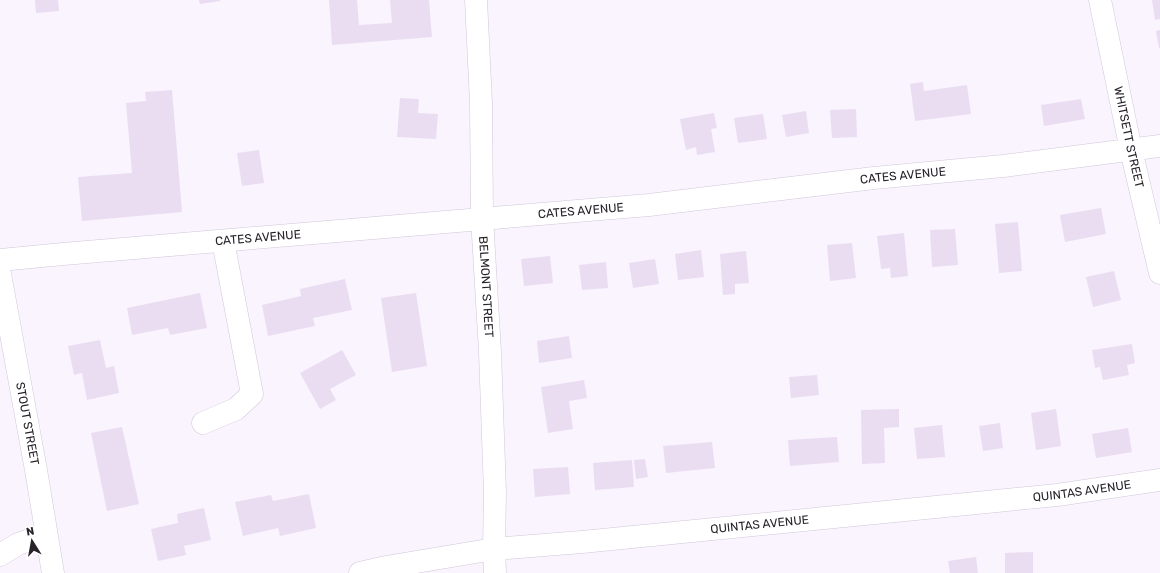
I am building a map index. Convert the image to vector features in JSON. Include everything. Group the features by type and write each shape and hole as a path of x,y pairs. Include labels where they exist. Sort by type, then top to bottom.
{"street":[{"name":"BELMONT STREET","path":"476,0 481,104 482,218 490,352 495,478 495,573"},
{"name":"WHITSETT STREET","path":"1100,0 1131,150 1160,273"},
{"name":"CATES AVENUE","path":"0,260 649,205 874,178 1003,166 1160,146"},
{"path":"203,423 236,409 252,394 223,241"},
{"name":"STOUT STREET","path":"0,274 53,573"},
{"name":"QUINTAS AVENUE","path":"360,573 386,567 494,550 1057,495 1160,480"},
{"path":"0,555 18,544 46,534"}],"building":[{"path":"35,0 58,0 59,11 36,13"},
{"path":"199,0 220,0 220,1 200,4"},
{"path":"329,0 357,0 359,25 392,23 390,0 429,0 432,37 332,45"},
{"path":"1152,0 1160,0 1160,19 1155,20"},
{"path":"1160,30 1160,48 1159,48 1156,31"},
{"path":"923,82 924,91 967,85 971,114 915,121 910,84"},
{"path":"172,90 182,212 82,221 78,177 132,173 126,103 146,101 145,92"},
{"path":"400,98 419,99 418,113 438,114 436,139 397,137"},
{"path":"1081,99 1085,119 1044,126 1041,105"},
{"path":"856,109 857,137 832,138 830,110"},
{"path":"806,111 809,133 786,137 782,115"},
{"path":"714,113 717,128 711,129 715,152 697,155 696,147 686,150 680,119"},
{"path":"763,114 767,139 738,143 734,118"},
{"path":"259,150 264,183 242,186 237,153"},
{"path":"1101,208 1106,234 1065,242 1060,215"},
{"path":"1018,222 1022,271 999,273 995,224"},
{"path":"955,229 958,265 932,267 930,230"},
{"path":"904,233 908,276 891,278 890,268 881,269 877,236"},
{"path":"852,243 856,278 830,281 827,245"},
{"path":"701,250 704,277 678,280 675,254"},
{"path":"746,251 749,283 735,284 735,294 723,295 720,254"},
{"path":"550,256 553,283 524,286 521,259"},
{"path":"655,259 659,284 633,288 629,263"},
{"path":"606,262 608,288 582,290 579,265"},
{"path":"1114,271 1121,300 1093,307 1086,277"},
{"path":"345,279 352,310 313,318 315,326 268,336 262,305 301,296 300,289"},
{"path":"200,293 207,328 170,335 168,328 132,335 127,308"},
{"path":"416,293 427,366 392,372 381,298"},
{"path":"569,336 572,358 539,363 537,341"},
{"path":"100,340 106,368 114,366 119,393 87,400 82,373 74,375 68,346"},
{"path":"1132,344 1135,363 1127,365 1129,375 1103,380 1100,367 1095,368 1092,350"},
{"path":"342,350 356,375 330,389 336,400 320,409 300,373"},
{"path":"817,375 819,395 791,398 789,377"},
{"path":"584,380 587,398 569,401 573,429 548,433 541,387"},
{"path":"899,409 899,427 884,428 885,463 862,464 861,410"},
{"path":"1056,409 1061,446 1036,450 1031,413"},
{"path":"1000,423 1003,448 983,451 979,426"},
{"path":"942,425 945,457 917,459 914,428"},
{"path":"122,427 139,504 107,511 91,433"},
{"path":"1128,428 1132,452 1096,458 1092,434"},
{"path":"837,437 839,462 790,466 788,440"},
{"path":"712,442 715,468 666,473 663,446"},
{"path":"645,459 648,477 636,479 634,460"},
{"path":"632,460 634,487 595,490 593,463"},
{"path":"568,467 570,494 535,497 533,469"},
{"path":"309,494 316,528 280,536 278,528 243,536 235,502 271,495 273,501"},
{"path":"204,508 211,540 184,546 186,555 158,561 151,529 178,523 177,514"},
{"path":"1033,552 1033,573 1005,573 1005,553"},
{"path":"976,557 978,573 950,573 948,561"}]}
